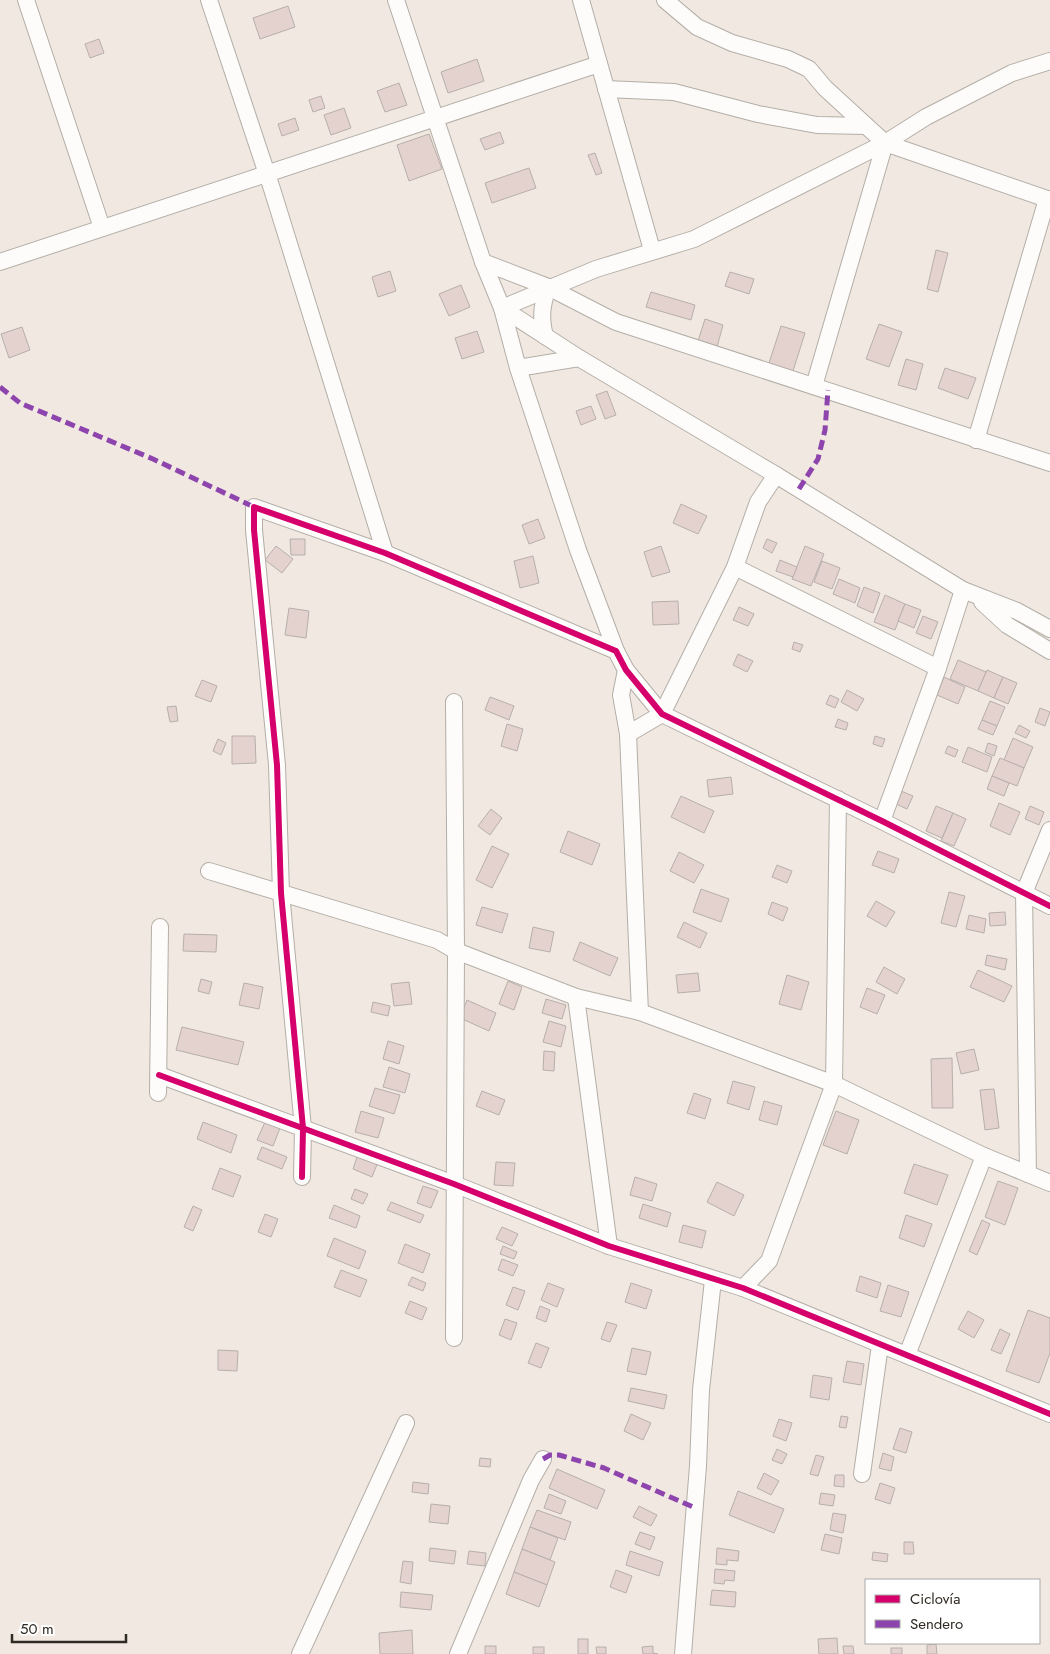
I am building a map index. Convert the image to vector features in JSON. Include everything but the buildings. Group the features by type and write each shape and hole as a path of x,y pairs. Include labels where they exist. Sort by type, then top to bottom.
{"street":[{"path":"26,0 102,228"},
{"path":"209,0 267,173 385,553"},
{"path":"396,0 483,262 502,308 518,368 578,550 616,651 626,670 662,714 882,821 1050,906"},
{"path":"581,0 652,250"},
{"path":"665,0 697,27 732,43 788,58 809,69 825,88 885,143 1048,199 976,440"},
{"path":"502,308 548,287 652,250 694,239 885,143 926,117 1012,72 1050,61"},
{"path":"0,262 599,64"},
{"path":"606,89 674,92 758,114 818,125 866,126"},
{"path":"814,386 885,143"},
{"path":"483,262 548,287 616,322 1050,463"},
{"path":"545,336 541,319 542,304 548,287"},
{"path":"502,308 579,358 970,593 1007,625 1050,651"},
{"path":"518,368 579,358"},
{"path":"628,734 662,714 735,567 758,502 776,476"},
{"path":"302,1177 303,1128 281,893 277,765 254,530 254,507 385,553 616,651"},
{"path":"735,567 938,668"},
{"path":"970,593 1017,611 1050,629"},
{"path":"882,821 938,668 970,593"},
{"path":"626,670 621,695 628,734 640,1012"},
{"path":"454,702 456,951 454,1338"},
{"path":"742,1288 768,1260 834,1084 838,800"},
{"path":"1028,1174 1024,893 1050,830"},
{"path":"209,871 437,940 456,951 576,997 640,1012 834,1084 984,1156 1050,1182"},
{"path":"158,1094 160,927"},
{"path":"576,997 609,1246"},
{"path":"159,1075 454,1184 609,1246 742,1288 1050,1414"},
{"path":"907,1356 984,1156"},
{"path":"683,1654 698,1466 700,1390 713,1280"},
{"path":"862,1474 880,1345"},
{"path":"300,1654 406,1423"},
{"path":"458,1654 531,1480 543,1459"}],"marked path":[{"path":"0,387 20,403 153,459 254,507"},
{"path":"799,489 818,459 825,430 828,390"},
{"path":"543,1459 550,1455 559,1455 604,1468 693,1507"}],"cycle path":[{"path":"302,1177 303,1128 281,893 277,765 254,530 254,507 385,553 616,651 626,670 662,714 882,821 1050,906"},
{"path":"159,1075 454,1184 609,1246 743,1288 1050,1414"}]}
